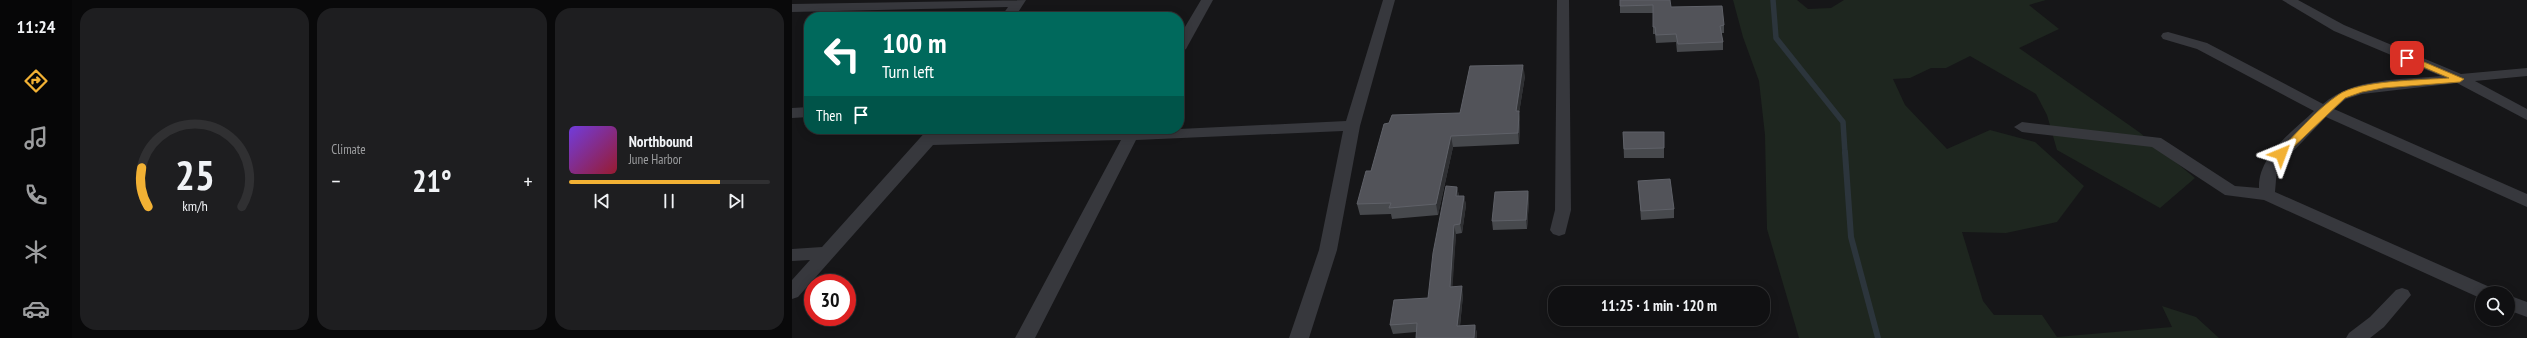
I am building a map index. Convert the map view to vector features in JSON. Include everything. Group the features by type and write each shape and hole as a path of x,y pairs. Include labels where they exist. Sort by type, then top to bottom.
{"street":[{"path":"1184,40 1206,0"},
{"path":"1299,338 1328,250 1352,126 1389,0"},
{"path":"1559,230 1563,210 1564,0"},
{"path":"2288,0 2339,28 2460,79 2527,115"},
{"path":"792,8 1019,1"},
{"path":"1011,12 1019,1"},
{"path":"2168,36 2202,46 2325,111 2527,201"},
{"path":"2267,195 2267,172 2271,165 2342,96 2360,89 2527,72"},
{"path":"792,113 804,112"},
{"path":"1184,131 1352,126"},
{"path":"2022,127 2156,142 2231,191 2267,195 2475,288"},
{"path":"792,292 932,134"},
{"path":"1025,338 1132,134"},
{"path":"792,254 826,253"},
{"path":"2356,338 2377,322 2402,295"},
{"path":"2515,305 2527,310"}],"shaded area":[{"path":"1733,0 1797,0 1808,9 1831,8 1844,0 2046,0 2029,5 2059,29 2019,48 2139,132 2195,178 2160,208 2057,150 2047,115 2036,94 1970,56 1946,68 1931,68 1910,78 1893,79 1905,105 1947,149 1990,130 2035,142 2084,186 2057,222 2006,233 1962,232 1983,301 1994,315 2042,315 2057,337 2172,327 2162,306 2196,317 2219,338 1799,338 1767,229 1765,135 1759,81 1743,37"}],"building":[{"path":"1620,0 1670,0 1671,7 1722,6 1724,25 1720,26 1723,42 1678,44 1676,34 1656,35 1655,27 1653,27 1653,5 1620,6"},
{"path":"1523,65 1516,111 1519,111 1518,133 1451,136 1436,204 1389,208 1391,203 1357,204 1366,171 1371,171 1384,124 1389,123 1392,115 1460,113 1470,66"},
{"path":"1623,132 1664,132 1664,148 1624,149"},
{"path":"1670,179 1674,209 1641,211 1638,181"},
{"path":"1446,186 1457,187 1456,196 1464,196 1460,224 1454,225 1450,287 1462,286 1457,326 1475,325 1474,338 1416,338 1417,323 1390,325 1394,300 1428,298 1433,253"},
{"path":"1528,191 1526,220 1492,221 1495,192"}],"waterway":[{"path":"1773,0 1776,38 1843,122 1845,153"},
{"path":"1845,152 1851,237 1878,338"}],"route":[{"path":"2281,154 2342,96 2360,89 2460,79 2407,58"}]}
